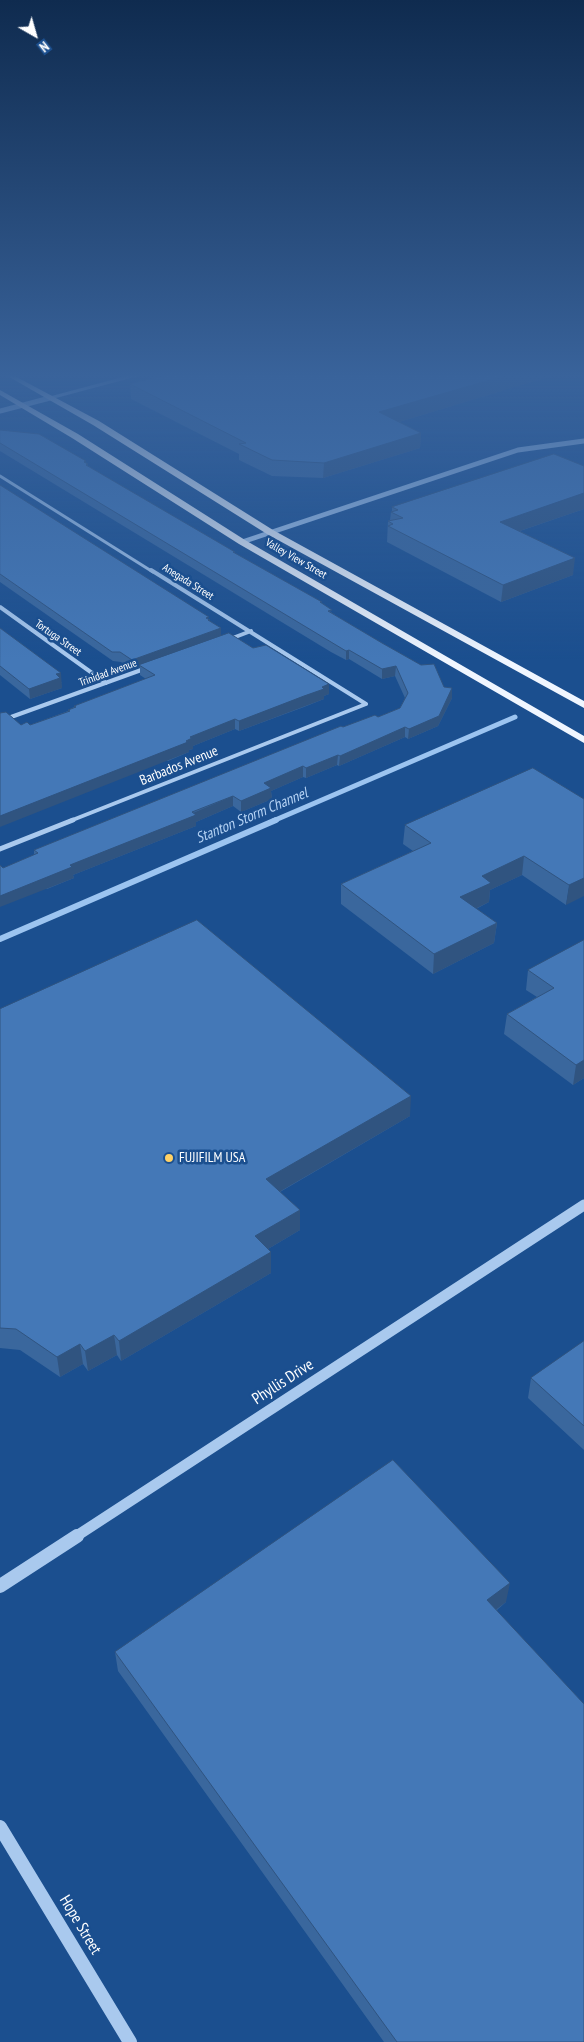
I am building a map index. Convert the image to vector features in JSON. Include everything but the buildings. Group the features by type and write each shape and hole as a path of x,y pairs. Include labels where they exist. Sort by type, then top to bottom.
{"main road":[{"name":"Valley View Street","path":"127,469 242,542 584,740"},
{"name":"Valley View Street","path":"170,469 270,532 584,705"}],"street":[{"path":"242,542 460,469"},
{"name":"Anegada Street","path":"0,476 366,704"},
{"name":"Tortuga Street","path":"0,607 106,683"},
{"path":"224,641 251,631"},
{"name":"Trinidad Avenue","path":"0,721 152,666"},
{"name":"Barbados Avenue","path":"0,849 366,704"},
{"name":"Phyllis Drive","path":"0,1586 584,1205"},
{"name":"Hope Street","path":"0,1826 130,2042"}],"waterway":[{"name":"Stanton Storm Channel","path":"273,821 515,717"},
{"name":"Stanton Storm Channel","path":"0,939 276,820"}],"place":[{"name":"FUJIFILM USA","path":"169,1158"}]}
